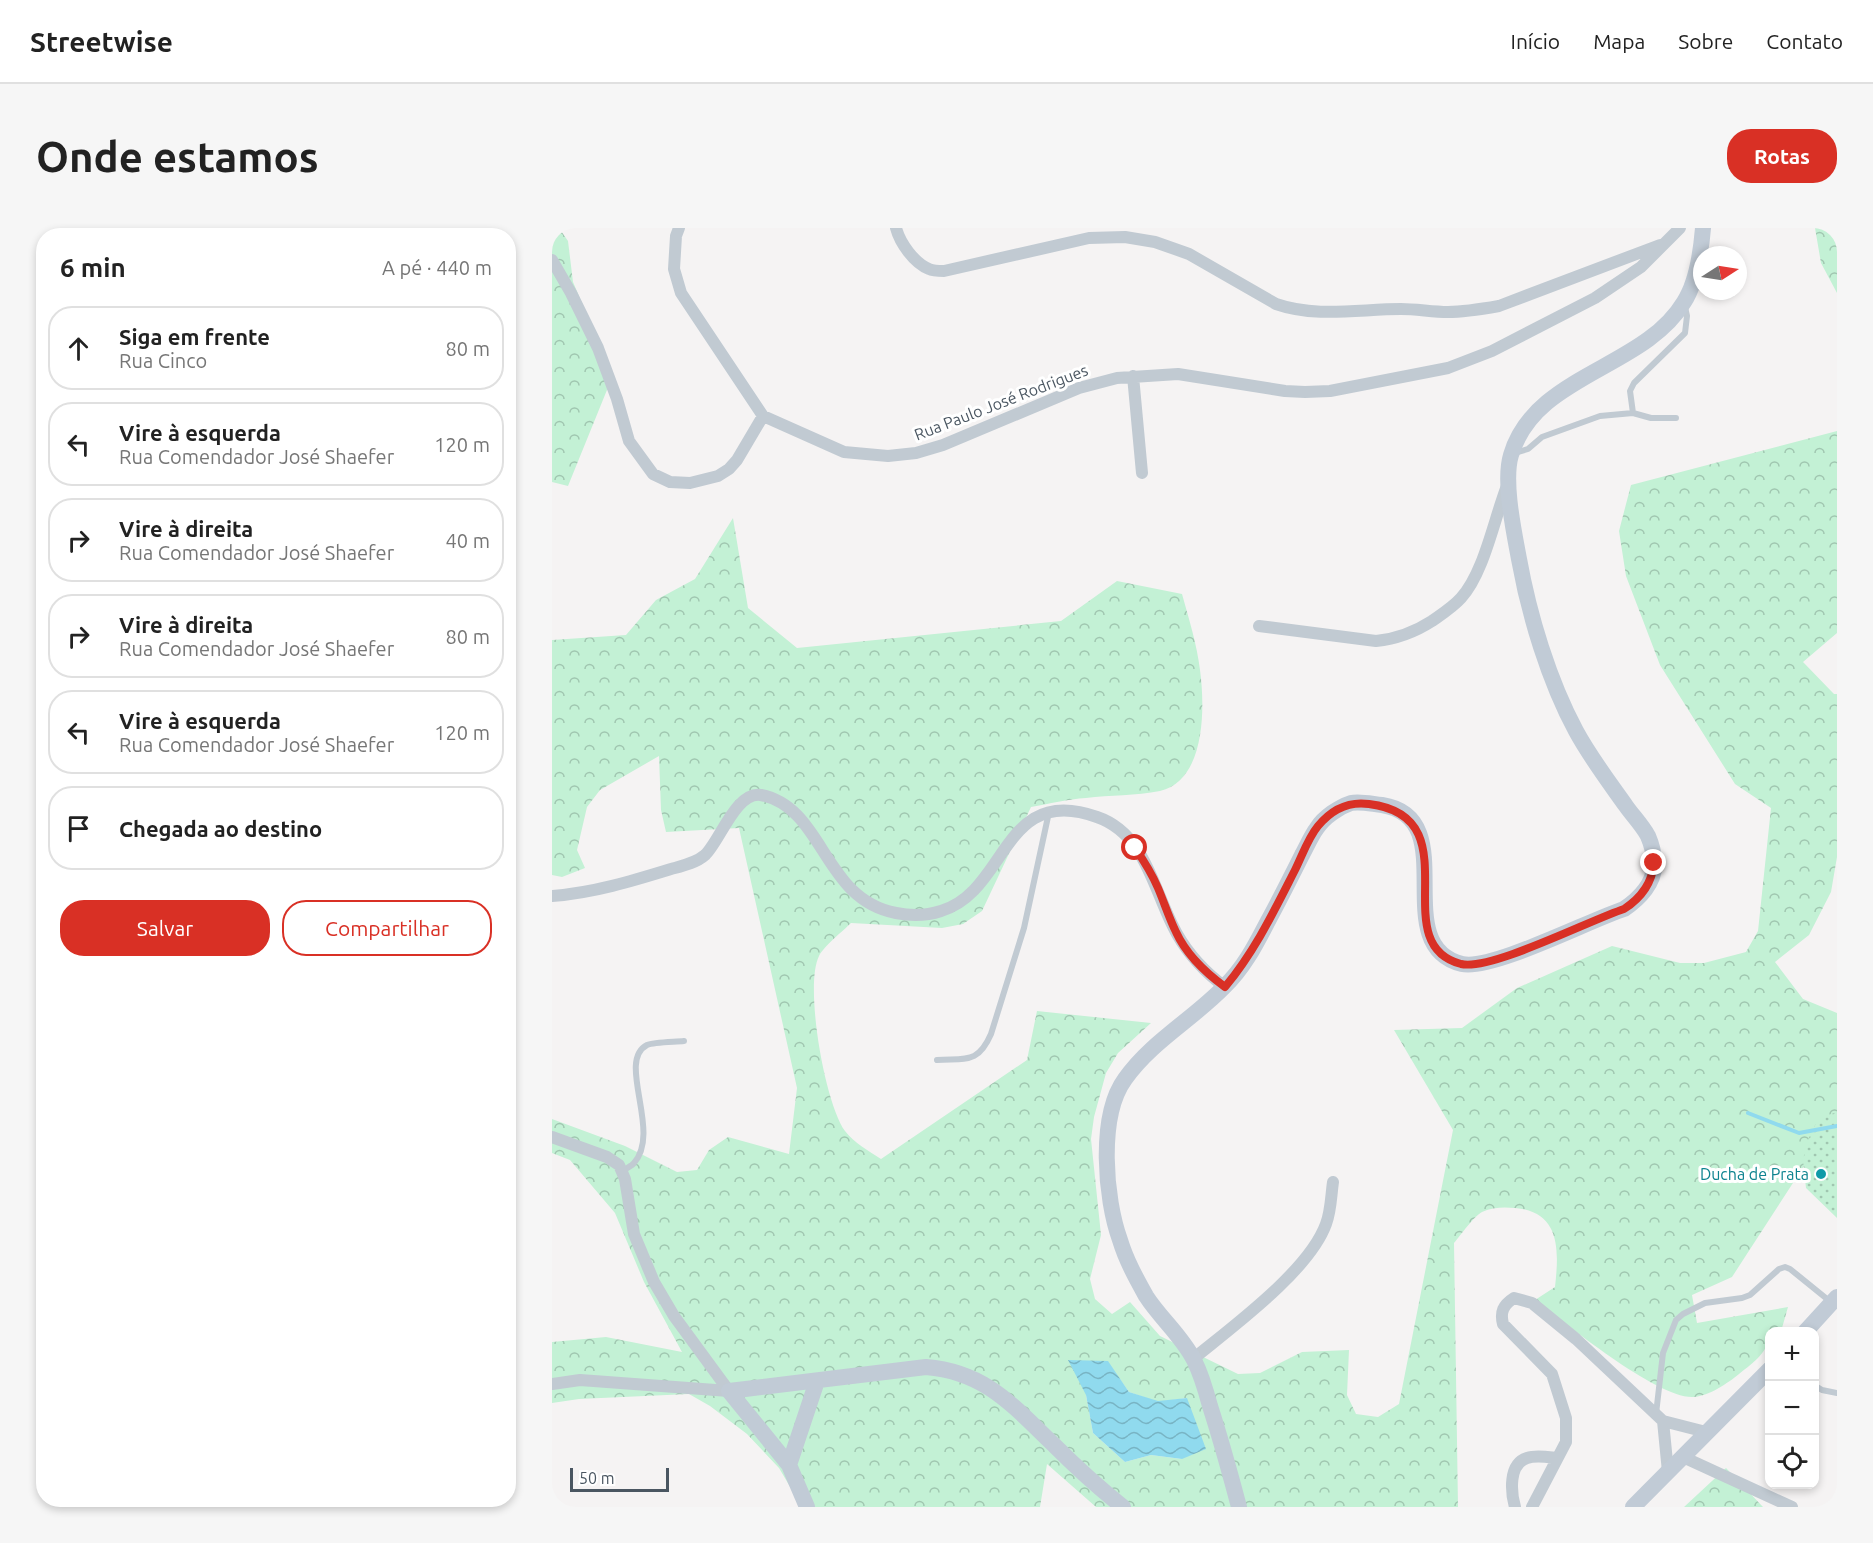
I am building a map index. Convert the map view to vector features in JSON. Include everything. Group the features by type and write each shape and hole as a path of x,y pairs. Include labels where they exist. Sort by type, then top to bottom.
{"street":[{"path":"552,260 598,348 617,399 628,441 652,474 670,483 690,483 718,476 737,460 763,416 681,293 674,269 676,236 679,228"},
{"path":"896,228 906,248 916,260 929,269 944,271 1091,233 1155,242 1189,254 1276,304 1290,309 1317,312 1403,309 1447,312 1499,306 1663,244"},
{"name":"Rua Paulo José Rodrigues","path":"763,416 844,452 878,455 916,453 943,446 1079,388 1117,378 1178,374 1285,391 1305,392 1330,391 1448,368 1492,351 1595,298 1641,267 1680,228"},
{"path":"1239,1507 1226,1456 1194,1359 1149,1300 1135,1277 1119,1239 1111,1201 1106,1146 1112,1106 1124,1080 1147,1054 1225,987 1252,952 1318,826 1338,809 1355,802 1387,806 1406,815 1417,829 1422,842 1425,865 1425,919 1430,935 1438,950 1461,964 1475,965 1527,949 1624,909 1646,889 1653,875 1654,863 1648,836 1587,749 1565,710 1552,679 1519,560 1508,485 1511,454 1516,441 1530,422 1557,395 1633,350 1662,328 1684,303 1698,263 1703,228"},
{"path":"1133,376 1142,473"},
{"path":"1259,626 1391,640 1427,624 1450,608 1473,582 1508,485"},
{"path":"552,896 591,891 698,860 712,847 726,823 746,798 755,795 782,804 804,823 838,876 859,898 882,910 905,915 925,915 956,905 969,897 1010,840 1033,819 1049,812 1073,812 1098,817 1121,830 1148,867 1179,938 1196,961 1225,987"},
{"path":"552,1137 608,1157 623,1170 634,1234 654,1282 674,1316 694,1340 729,1391 789,1466 807,1507"},
{"path":"1194,1359 1259,1305 1293,1272 1316,1244 1326,1223 1333,1182"},
{"path":"1532,1507 1566,1442 1566,1418 1552,1374 1503,1324 1501,1316 1503,1308 1514,1298 1532,1303 1576,1339 1660,1418 1706,1432"},
{"path":"1810,1327 1834,1300"},
{"path":"552,1384 580,1380 729,1391 926,1367 948,1369 994,1390 1123,1507"},
{"path":"1633,1507 1765,1374"},
{"path":"789,1466 818,1381"},
{"path":"1660,1418 1668,1472"},
{"path":"1515,1507 1512,1489 1514,1473 1520,1462 1539,1456 1556,1458"},
{"path":"1683,1457 1792,1507"}],"lane":[{"path":"1633,413 1630,391 1634,383 1685,333 1687,316 1684,303"},
{"path":"1511,454 1524,451 1542,437 1600,416 1633,413 1651,418 1676,418"},
{"path":"937,1060 976,1056 984,1050 1024,928 1049,812"},
{"path":"623,1170 635,1162 644,1142 644,1122 635,1069 638,1054 647,1045 684,1041"},
{"path":"1660,1418 1664,1353 1676,1320 1683,1314 1705,1303 1750,1295 1779,1269 1785,1267 1834,1300"},
{"path":"1819,1388 1837,1393"}],"green space":[{"path":"552,228 559,228 568,241 573,282 599,343 609,385 568,486 552,482"},
{"path":"1815,228 1837,228 1837,293 1821,263"},
{"path":"1837,431 1837,633 1803,662 1834,694 1837,694 1837,857 1831,892 1809,935 1775,962 1803,999 1837,1013 1837,1125 1830,1126 1732,1277 1692,1295 1697,1323 1788,1307 1782,1327 1765,1327 1765,1349 1750,1365 1718,1388 1694,1397 1678,1395 1636,1374 1589,1342 1535,1300 1555,1287 1557,1260 1554,1236 1549,1225 1541,1217 1530,1211 1503,1208 1490,1209 1479,1214 1454,1243 1458,1507 1096,1507 1047,1464 1040,1507 802,1507 779,1468 747,1434 710,1406 689,1394 579,1399 552,1403 552,1342 606,1337 682,1352 644,1282 615,1213 570,1160 552,1153 552,1119 625,1146 677,1172 697,1170 709,1150 728,1137 789,1154 797,1088 739,828 666,832 661,810 659,756 600,790 587,807 577,850 585,868 562,877 552,875 552,640 626,635 656,600 695,579 733,518 748,608 797,648 1061,621 1117,581 1182,594 1197,651 1202,685 1202,722 1199,740 1194,758 1186,773 1175,784 1160,791 1065,800 1031,807 982,911 963,924 942,928 851,923 821,952 815,971 815,1017 824,1072 830,1096 845,1131 857,1143 881,1159 1027,1060 1037,1011 1151,1023 1118,1053 1106,1073 1094,1117 1091,1139 1101,1235 1090,1279 1095,1299 1112,1314 1130,1302 1160,1336 1238,1374 1260,1373 1302,1352 1349,1350 1347,1395 1356,1414 1378,1417 1399,1404 1453,1130 1394,1030 1462,1028 1517,988 1612,946 1680,963 1704,963 1746,952 1758,931 1771,808 1735,784 1660,665 1626,576 1619,531 1631,485","holes":["1107,1361 1129,1392 1158,1402 1187,1398 1182,1459 1151,1455 1125,1462 1093,1433 1086,1395"]},
{"name":"Ducha de Prata","path":"1837,1112 1837,1218 1806,1188 1803,1160 1807,1142 1818,1119"},
{"path":"1726,1468 1763,1507 1684,1507"}],"water":[{"path":"1068,1360 1108,1361 1129,1392 1158,1401 1187,1398 1206,1449 1182,1459 1151,1455 1125,1462 1093,1433 1086,1395"}],"waterway":[{"path":"1748,1113 1799,1133 1837,1126"}],"place":[{"name":"Ducha de Prata","path":"1821,1174"}],"route":[{"path":"1135,848 1148,867 1176,932 1196,961 1225,987 1252,952 1318,826 1338,809 1355,802 1387,806 1406,815 1417,829 1422,842 1425,865 1425,919 1430,935 1438,950 1461,964 1475,965 1527,949 1624,909 1646,889 1653,875 1654,863"}]}
